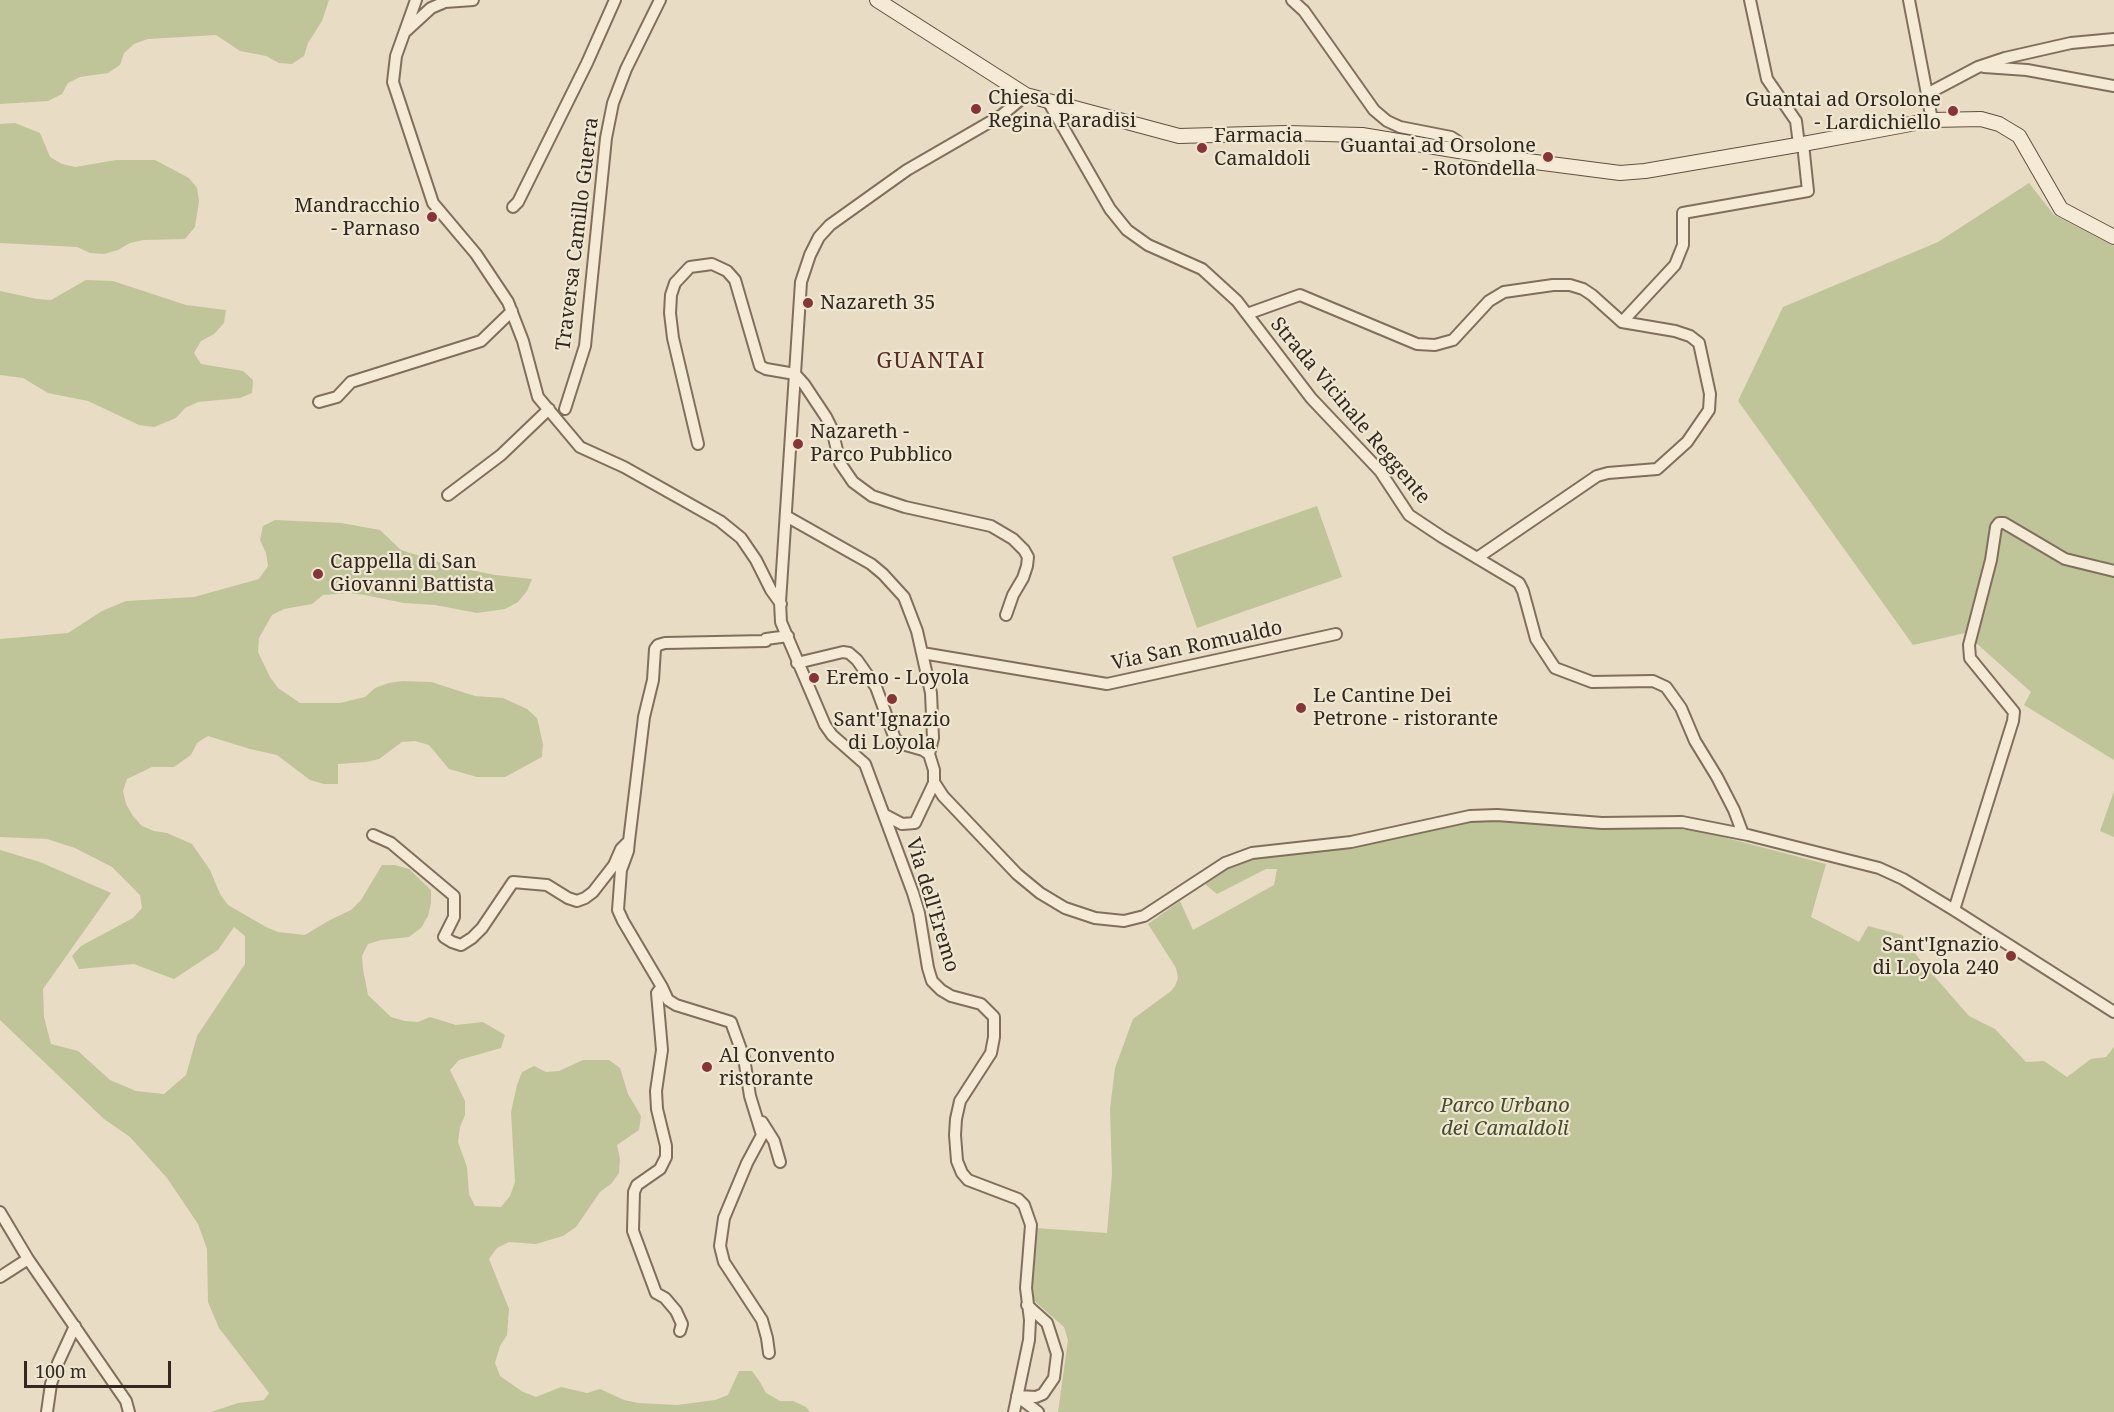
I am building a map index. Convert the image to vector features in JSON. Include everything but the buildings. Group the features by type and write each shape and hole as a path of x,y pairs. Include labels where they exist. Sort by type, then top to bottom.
{"street":[{"path":"416,0 396,56 393,82 434,203 483,264 512,311 523,341 538,397 580,447 624,467 729,528 741,538 780,602"},
{"path":"403,35 431,8 445,2 473,0"},
{"path":"513,207 518,202 553,132 615,0"},
{"name":"Traversa Camillo Guerra","path":"565,409 585,346 606,138 613,103 626,69 660,0"},
{"path":"877,0 1026,95 1179,136 1287,133 1362,135 1489,156 1620,173 1645,171 1932,120 1981,119 1999,124 2019,136 2061,209 2114,237"},
{"path":"1292,0 1304,11 1374,110 1387,121 1400,127 1451,137 1457,141 1461,150"},
{"path":"1622,322 1675,265 1683,245 1683,213 1808,191 1796,121 1767,79 1750,0"},
{"path":"1909,0 1932,120"},
{"path":"1927,94 1978,67 2027,52 2071,43 2114,39"},
{"path":"1978,67 2027,70 2114,86"},
{"path":"780,602 801,282 810,255 819,237 830,225 907,170 1002,115 1026,95"},
{"name":"Strada Vicinale Reggente","path":"1048,100 1110,209 1127,230 1148,245 1202,269 1238,301 1311,398 1380,471 1409,515 1519,583 1536,639 1555,668 1592,682 1653,681 1666,687 1681,708 1695,741 1722,785 1743,834"},
{"path":"698,444 673,338 670,313 671,295 675,283 690,267 712,264 727,271 735,280 760,366 765,369 795,374 826,417 832,429 840,463 853,482 872,496 905,507 991,526 1012,539 1024,550 1028,557 1027,566 1023,578 1012,595 1006,615"},
{"path":"1247,314 1300,295 1417,344 1435,345 1453,340 1489,301 1504,292 1570,285 1592,295 1622,322 1675,331 1690,336 1699,343 1710,394 1710,410 1687,442 1657,469 1597,476 1477,558"},
{"path":"320,402 338,397 351,382 481,341 512,311"},
{"path":"448,495 501,454 549,409"},
{"path":"786,516 871,564 884,574 904,597 917,631 932,693 933,738 929,754 934,770 934,783 915,823 902,824 885,815"},
{"path":"1954,910 2014,712 1970,658 1969,645 1991,560 1996,527 1999,523 2004,523 2065,559 2114,571"},
{"name":"Via dell'Eremo","path":"780,602 781,622 825,725 832,735 865,764 913,893 932,981 951,996 981,1004 994,1017 991,1053 960,1101 956,1119 957,1161 962,1173 969,1180 1018,1199 1030,1216 1026,1265 1029,1340 1014,1412"},
{"name":"Via San Romualdo","path":"922,653 1107,684 1336,634"},
{"path":"769,1353 768,1338 762,1320 724,1262 720,1246 724,1218 747,1163 762,1135 750,1096 744,1058 731,1022 676,1005 668,1000 622,921 618,910 621,870 628,851 644,717 653,680 655,649 658,645 665,643 766,641 766,639 788,636"},
{"path":"797,663 834,654 849,653 857,660 876,687 895,739 929,754"},
{"path":"934,783 982,838 1017,874 1040,893 1065,908 1095,918 1124,921 1144,916 1225,862 1240,856 1280,849 1351,842 1470,816 1497,815 1602,824 1682,822 1743,834 1879,868 1903,879 1954,910 2114,1011"},
{"path":"373,835 391,843 454,896 454,917 444,937 461,945 482,928 513,882 547,885 577,901 593,892 614,865 621,849 629,841"},
{"path":"662,987 657,993 662,1050 656,1100 666,1146 666,1157 660,1169 637,1185 634,1192 633,1220 635,1239 656,1293 676,1311 682,1324 680,1331"},
{"path":"757,1115 774,1141 780,1162"},
{"path":"0,1212 28,1259 126,1401 129,1412"},
{"path":"0,1276 28,1259"},
{"path":"1017,1396 1036,1397 1043,1394 1055,1373 1056,1347 1050,1328 1043,1318 1027,1305"},
{"path":"47,1412 51,1384 75,1326"},
{"path":"1017,1396 1038,1412"}],"green space":[{"path":"0,0 329,0 322,21 308,43 304,56 292,64 279,63 266,56 240,51 216,35 148,39 134,44 124,53 120,65 108,73 80,77 68,83 62,94 48,101 0,104"},
{"path":"15,123 40,133 50,157 62,164 75,167 116,160 155,160 189,178 197,188 199,201 195,227 185,239 143,240 104,254 90,253 77,247 0,243 0,124"},
{"path":"2029,183 2054,215 2114,246 2114,760 2024,705 2031,692 1965,633 1913,645 1738,401 1783,307 1938,242"},
{"path":"86,280 113,281 186,305 226,310 224,323 214,334 201,341 194,353 201,364 243,371 253,380 252,393 240,398 198,402 185,408 176,418 154,427 139,425 88,401 48,393 23,378 0,375 0,291 51,300"},
{"path":"1317,506 1342,577 1197,628 1172,557"},
{"path":"275,520 341,523 380,530 401,550 451,566 495,575 532,579 527,591 518,602 505,609 477,613 350,593 323,595 312,604 284,609 272,615 259,638 258,652 278,688 300,703 340,703 365,697 375,688 402,681 431,682 475,696 503,698 527,709 537,718 543,744 542,757 505,777 477,777 449,769 429,745 415,741 402,742 379,759 338,764 338,784 324,784 310,780 277,755 208,736 197,743 191,755 174,767 152,767 127,779 123,791 126,804 133,816 142,826 167,833 192,844 210,870 220,894 228,905 278,932 305,935 351,910 361,900 382,865 395,865 409,869 431,890 428,916 421,928 409,937 368,944 362,956 363,969 368,995 391,1017 418,1022 430,1017 456,1025 483,1022 505,1035 501,1048 459,1060 450,1070 465,1101 465,1115 460,1127 458,1142 467,1167 469,1194 475,1206 501,1207 510,1196 515,1182 511,1112 522,1072 534,1066 546,1072 559,1071 583,1060 609,1060 620,1068 628,1094 641,1116 639,1130 617,1145 620,1159 619,1173 611,1184 600,1192 576,1227 563,1236 536,1244 509,1242 497,1248 489,1259 509,1309 507,1335 500,1346 495,1363 500,1376 523,1392 536,1397 561,1387 587,1393 600,1389 624,1400 638,1403 677,1405 715,1400 728,1395 739,1371 752,1371 766,1393 780,1401 793,1401 806,1407 810,1412 211,1412 238,1403 264,1400 269,1393 219,1328 208,1302 207,1249 198,1224 167,1178 130,1137 104,1119 0,1020 0,850 40,862 111,893 43,989 44,1017 51,1044 78,1051 110,1080 136,1091 164,1094 186,1075 197,1036 245,964 245,936 234,927 218,950 174,979 134,964 79,969 72,956 81,946 133,918 142,908 140,895 112,867 75,848 47,839 0,837 0,639 68,633 102,611 126,601 194,597 259,579 268,566 266,553 260,540 263,526"},
{"path":"2114,791 2114,837 2100,831"},
{"name":"Parco Urbano dei Camaldoli","path":"1490,820 1591,827 1696,830 1826,864 1811,917 1859,942 1868,926 1902,935 1920,960 1969,1016 1995,1029 2026,1062 2044,1061 2067,1077 2091,1059 2106,1057 2114,1047 2114,1412 1058,1412 1068,1340 1064,1327 1032,1299 1030,1286 1035,1228 1107,1233 1112,1174 1110,1109 1115,1068 1133,1019 1171,991 1178,978 1176,968 1148,924 1180,901 1193,930 1274,885 1277,869 1266,869 1217,894 1205,884 1220,870 1253,857 1355,846 1465,821"}],"place":[{"name":"Chiesa di Regina Paradisi","path":"976,109"},
{"name":"Guantai ad Orsolone - Lardichiello","path":"1953,111"},
{"name":"Farmacia Camaldoli","path":"1202,148"},
{"name":"Guantai ad Orsolone - Rotondella","path":"1548,157"},
{"name":"Mandracchio - Parnaso","path":"432,217"},
{"name":"Nazareth 35","path":"808,303"},
{"name":"Nazareth - Parco Pubblico","path":"798,444"},
{"name":"Cappella di San Giovanni Battista","path":"318,574"},
{"name":"Eremo - Loyola","path":"814,678"},
{"name":"Sant'Ignazio di Loyola","path":"892,699"},
{"name":"Le Cantine Dei Petrone - ristorante","path":"1301,708"},
{"name":"Sant'Ignazio di Loyola 240","path":"2011,956"},
{"name":"Al Convento ristorante","path":"707,1067"}],"district":[{"name":"GUANTAI","path":"931,362"}]}
